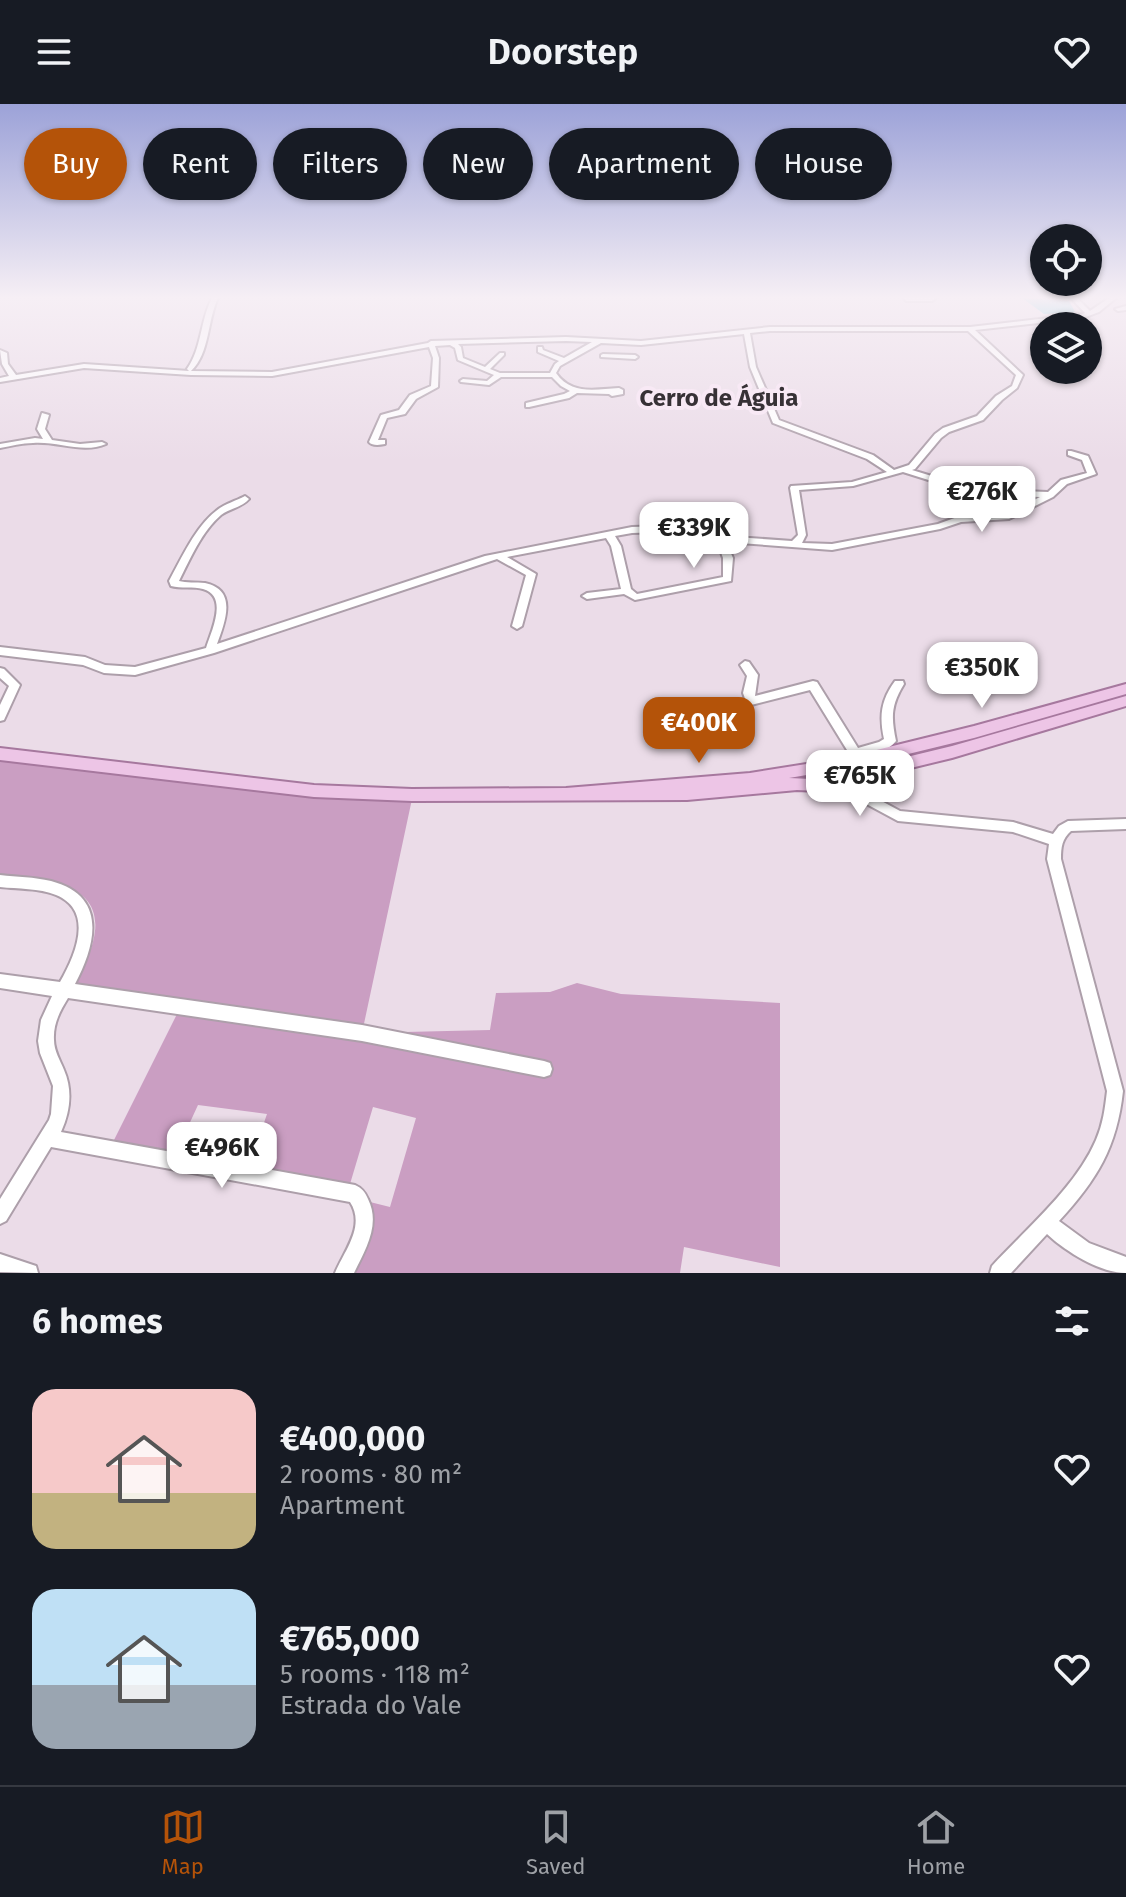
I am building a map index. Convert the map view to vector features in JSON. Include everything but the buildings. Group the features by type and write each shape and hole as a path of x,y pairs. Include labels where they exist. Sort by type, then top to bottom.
{"main road":[{"path":"567,794 750,779 974,732 1126,689"},
{"path":"0,754 314,791 412,795 687,794 797,784 844,787 861,786 864,778 882,769 952,752 1126,701"},
{"path":"849,760 864,778"},
{"path":"844,787 830,775 849,760"}],"street":[{"path":"2,353 6,380 84,366 262,375 298,371 386,353"},
{"path":"190,371 199,353"},
{"path":"382,442 373,442 384,417 402,412 413,397 434,387 434,353"},
{"path":"459,353 460,359 499,375 554,375"},
{"path":"544,353 565,361"},
{"path":"554,375 557,365 583,353"},
{"path":"586,353 635,357"},
{"path":"751,353 753,367 778,424 870,457 899,472 973,491 1050,495"},
{"path":"804,546 794,488 853,484 917,464 942,433 975,421 1019,382 1018,372 996,353"},
{"path":"485,370 502,354"},
{"path":"463,381 489,383 499,375"},
{"path":"554,375 561,384 576,390 610,392"},
{"path":"529,405 566,396 576,390"},
{"path":"0,446 41,429 45,415"},
{"path":"41,429 48,440"},
{"path":"18,441 48,440 80,446 102,444"},
{"path":"0,651 85,661 104,669 135,671 499,557 632,530 653,529 804,546 845,545 940,526 960,519 1009,516 1050,495 1064,482 1092,474 1085,458 1071,453"},
{"path":"210,650 222,609 219,596 210,588 179,586 174,581 186,557 219,511 236,507 245,499"},
{"path":"787,544 798,542 802,535"},
{"path":"610,536 616,546 626,591"},
{"path":"587,596 626,591 635,597 655,595 728,579 728,558 721,543 723,539"},
{"path":"499,557 531,574 517,626"},
{"path":"745,665 753,675 749,693 751,701 813,685 849,760 890,741 885,721 886,706 888,696 899,684"},
{"path":"0,672 15,685 0,717"},
{"path":"844,787 890,813 922,820 1013,827 1055,840"},
{"path":"999,1273 1095,1164 1108,1138 1115,1112 1115,1091 1054,859 1055,840 1068,826 1126,824"},
{"path":"0,881 66,893 77,902 86,926 86,943 81,960 55,1005 46,1036 47,1053 61,1082 59,1113 0,1215"},
{"path":"0,981 362,1033 544,1069"},
{"path":"47,1138 355,1194 363,1203 367,1215 365,1229 344,1273"},
{"path":"1046,1221 1062,1238 1086,1253 1126,1266"},
{"path":"0,1263 29,1273"}],"shaded area":[{"path":"0,759 412,799 362,1033 490,1030 496,993 550,992 577,983 621,994 780,1003 780,1267 684,1247 680,1273 348,1273 366,1201 390,1207 416,1118 373,1107 350,1184 248,1169 267,1114 198,1105 174,1157 111,1146 182,1004 74,988 93,942 95,922 91,906 68,887 34,878 0,874"}],"district":[{"name":"Cerro de Águia","path":"719,398"}]}
